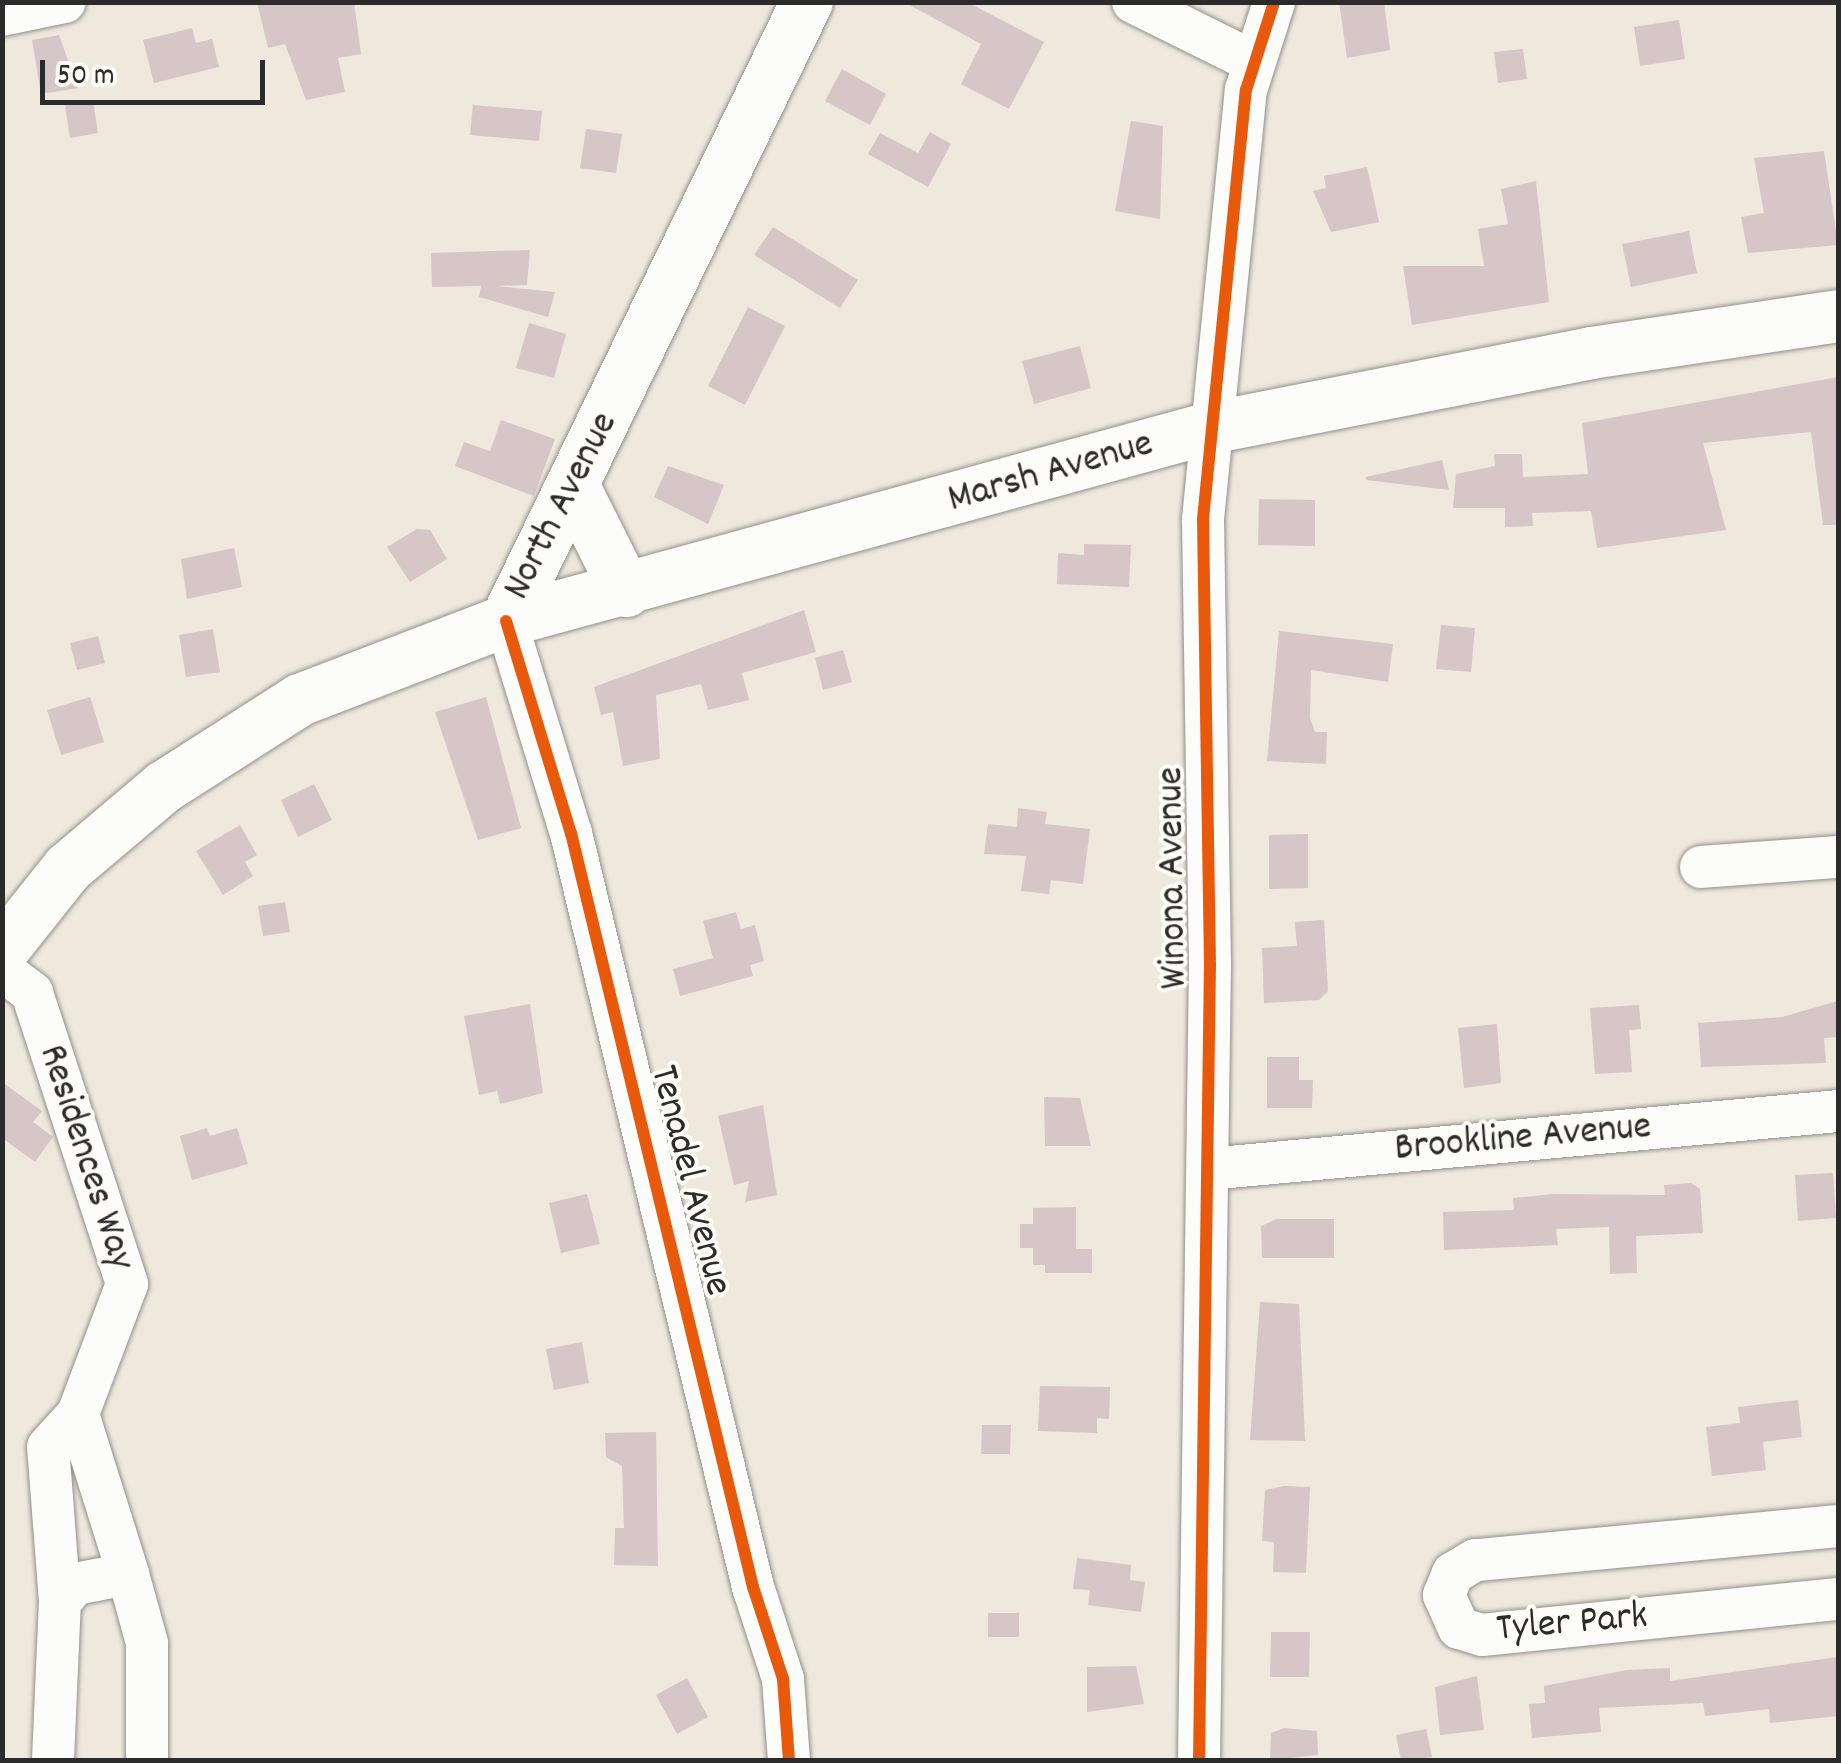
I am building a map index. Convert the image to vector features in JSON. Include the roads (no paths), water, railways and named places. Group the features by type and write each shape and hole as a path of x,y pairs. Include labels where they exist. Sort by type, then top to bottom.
{"main road":[{"name":"North Avenue","path":"2,951 68,868 164,787 300,700 506,621 576,491 807,2"},
{"name":"Marsh Avenue","path":"506,621 1210,428 1591,352 1838,316"},
{"path":"576,491 626,591"}],"street":[{"path":"2,15 65,2"},
{"path":"1134,2 1252,61"},
{"name":"Winona Avenue","path":"1198,1760 1208,1170 1210,428 1252,61 1274,2"},
{"name":"Tenadel Avenue","path":"506,621 570,833 753,1588 783,1679 788,1760"},
{"path":"1701,866 1838,857"},
{"name":"Residences Way","path":"2,970 32,993 127,1284 78,1414 48,1447 60,1602 53,1760"},
{"name":"Brookline Avenue","path":"1208,1170 1838,1111"},
{"path":"78,1414 148,1643 147,1760"},
{"name":"Tyler Park","path":"1838,1526 1474,1560 1453,1572 1444,1595 1458,1628 1482,1635 1838,1599"},
{"path":"60,1602 74,1584 128,1574"}]}
